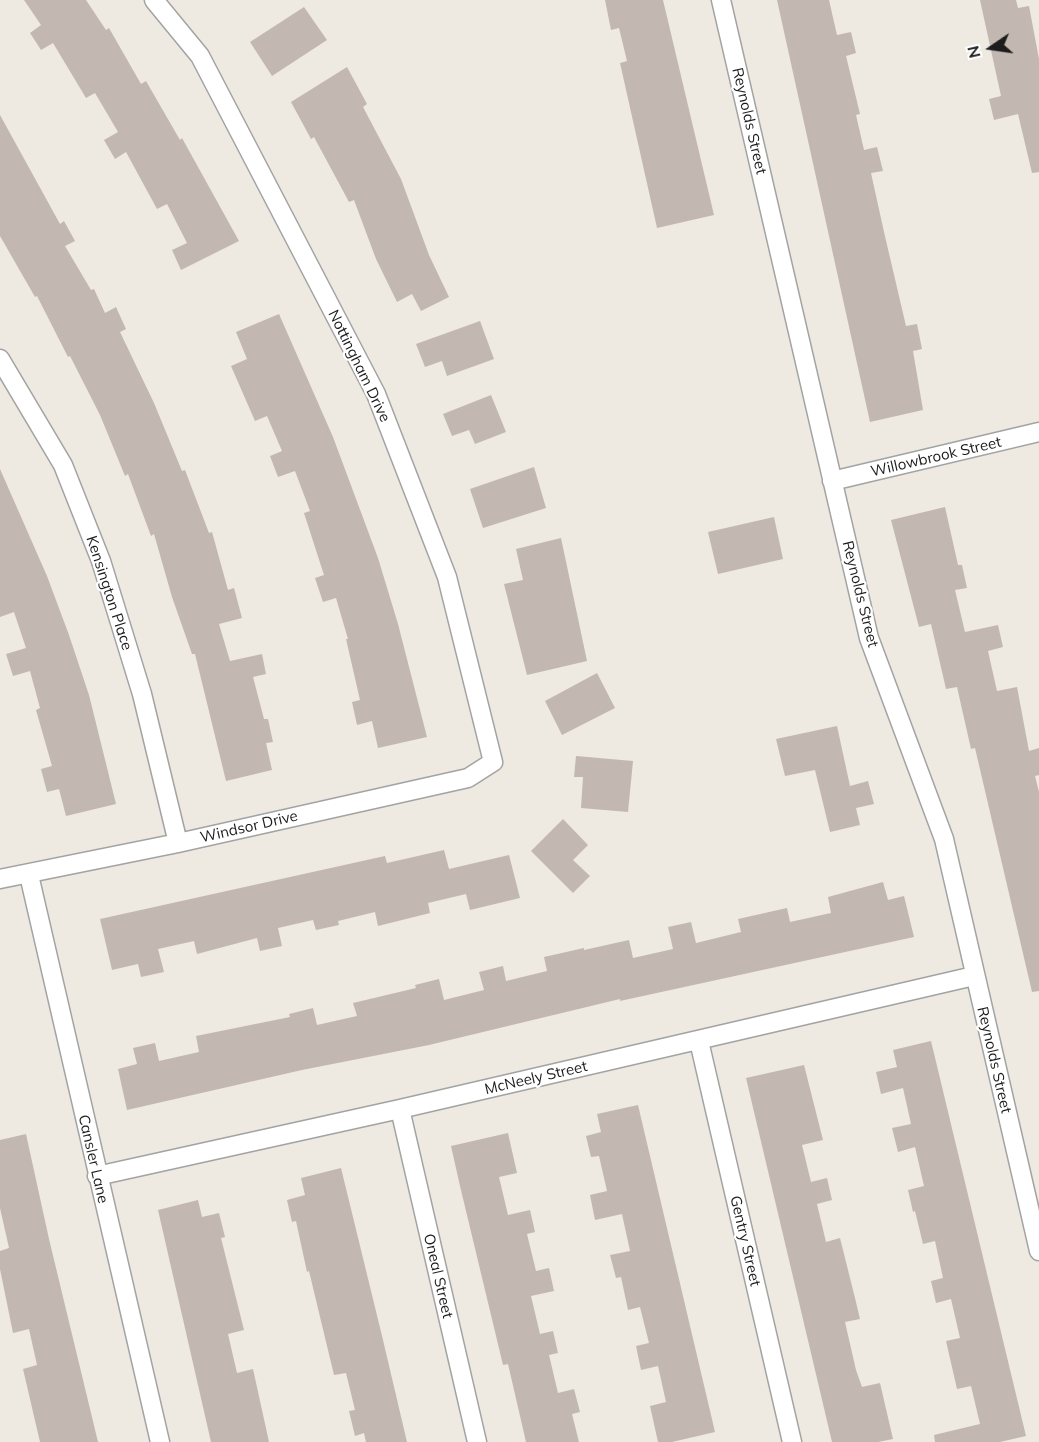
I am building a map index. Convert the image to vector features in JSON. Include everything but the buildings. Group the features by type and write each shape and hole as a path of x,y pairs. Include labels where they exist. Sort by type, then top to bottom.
{"street":[{"name":"Nottingham Drive","path":"154,0 200,56 376,394 447,577 493,762"},
{"name":"Reynolds Street","path":"721,0 868,638 944,839 1039,1251"},
{"name":"Kensington Place","path":"0,359 63,465 101,561 142,694 178,843"},
{"name":"Willowbrook Street","path":"832,481 1039,432"},
{"name":"Windsor Drive","path":"0,879 29,875 178,843 468,777 493,762"},
{"name":"Cansler Lane","path":"29,875 160,1442"},
{"name":"McNeely Street","path":"97,1176 699,1041 974,976"},
{"name":"Gentry Street","path":"699,1041 792,1442"},
{"name":"Oneal Street","path":"399,1109 477,1442"}]}
